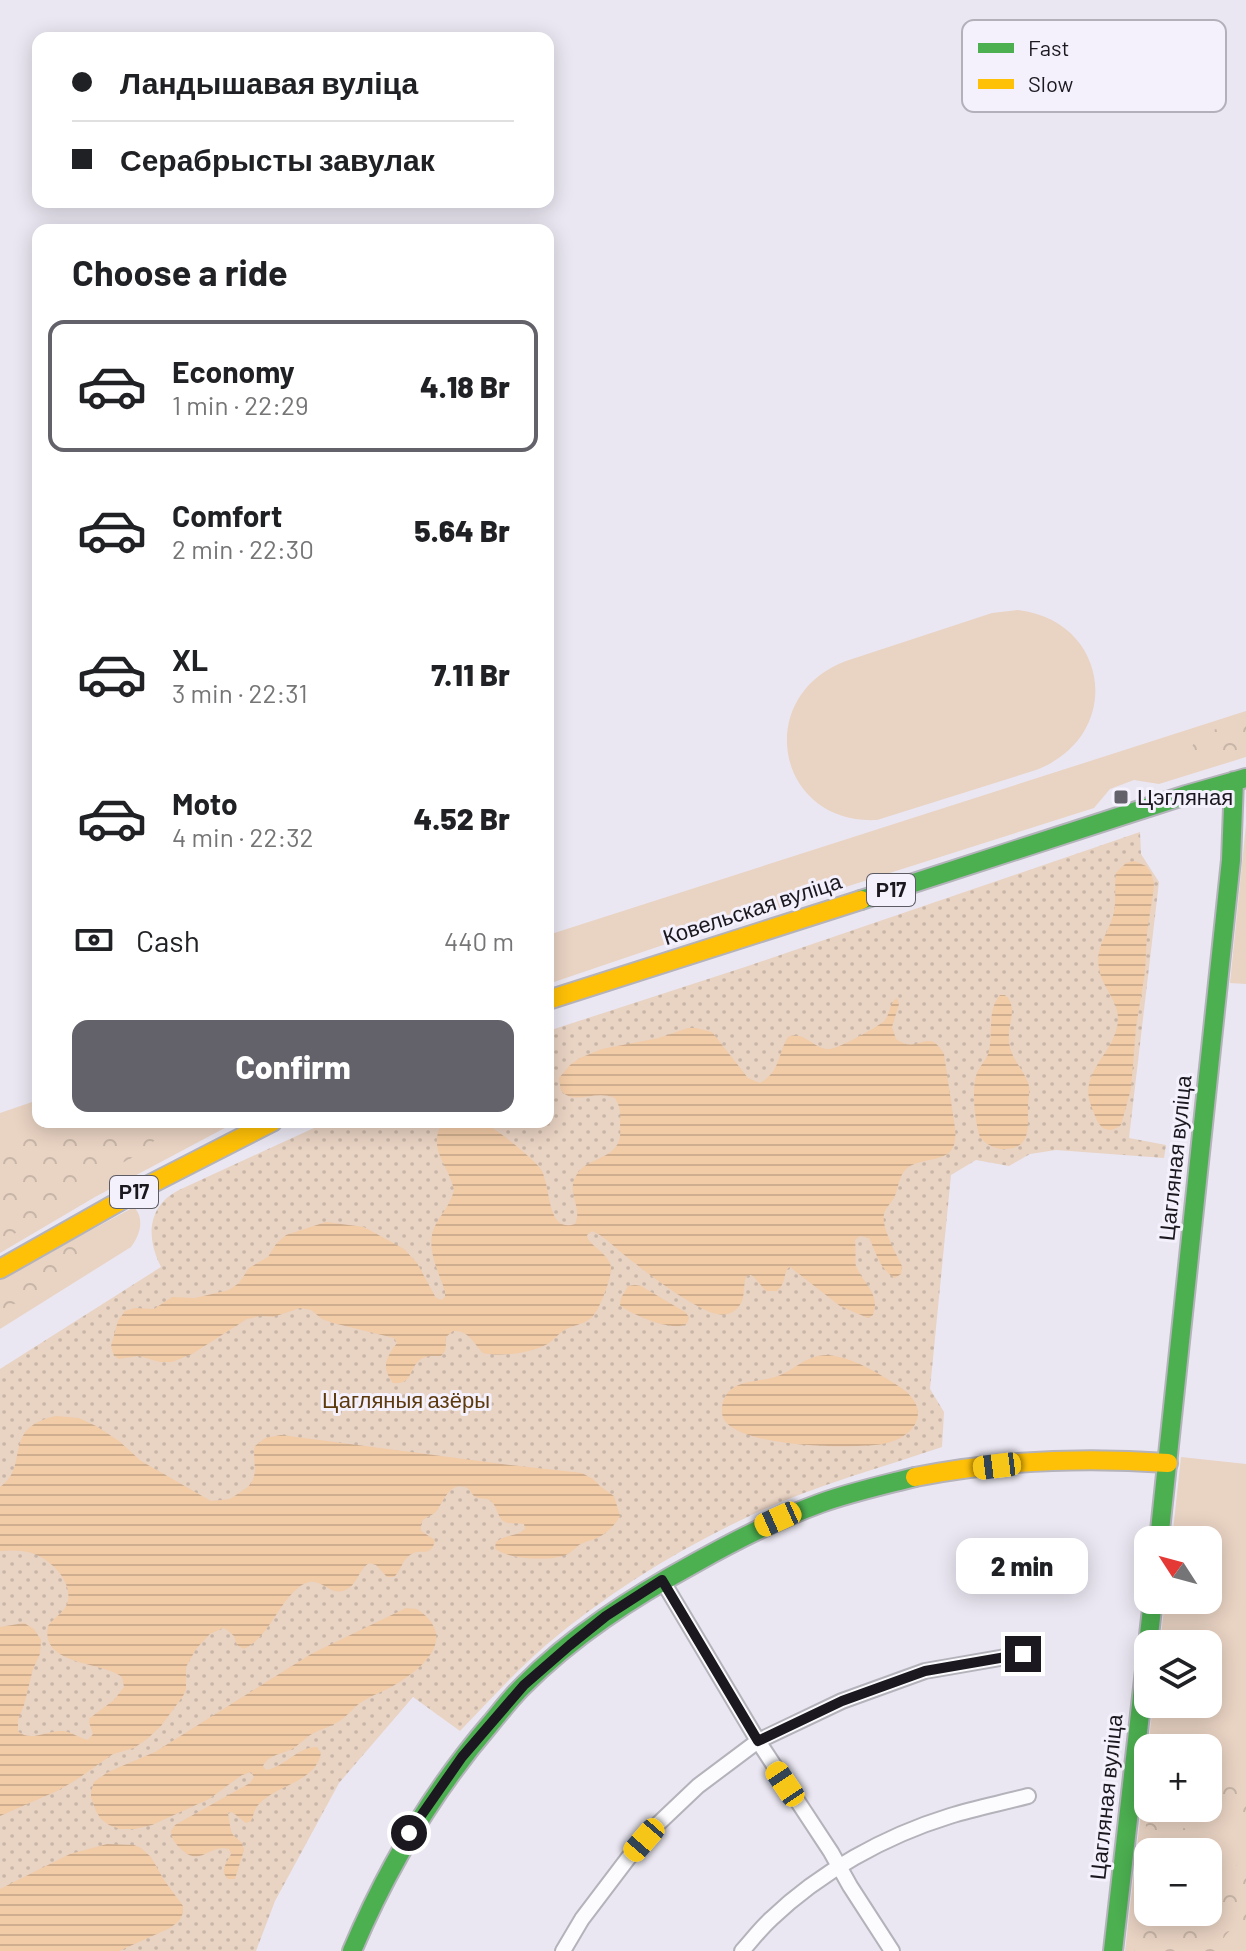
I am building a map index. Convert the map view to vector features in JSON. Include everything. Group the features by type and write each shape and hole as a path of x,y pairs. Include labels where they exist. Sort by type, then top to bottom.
{"main road":[{"name":"Ковельская вуліца","path":"554,998 1240,780"},
{"name":"Цагляная вуліца","path":"1161,1526 1240,780"},
{"name":"Р17","path":"0,1269 143,1188 260,1128"},
{"path":"352,1951 364,1920 409,1833 478,1737 524,1685 570,1645 606,1616 662,1580 778,1519 835,1498 923,1475 1046,1460 1168,1463"},
{"name":"Цагляная вуліца","path":"1113,1951 1151,1614"}],"street":[{"path":"662,1580 758,1741 892,1951"},
{"path":"563,1951 582,1919 659,1823 698,1786 758,1741 842,1701 925,1671 1023,1654"},
{"path":"742,1951 770,1919 839,1867 904,1833 949,1816 1028,1796"}],"green space":[{"path":"1018,610 1049,619 1072,635 1088,657 1095,682 1093,708 1083,733 1064,754 1036,770 877,820 843,816 816,802 798,781 788,756 788,728 797,701 816,678 846,661 992,613"},
{"path":"1246,711 1246,757 1159,784 1134,780 1110,789 1094,808 554,982 554,933"},
{"path":"1246,722 1246,748 1200,763 1192,761 1194,744 1208,732"},
{"path":"1246,824 1246,984 1230,983"},
{"name":"Цагляныя азёры","path":"1140,832 1141,854 1159,882 1129,1138 1166,1145 1164,1158 1056,1150 1030,1154 1009,1166 976,1160 951,1175 930,1389 944,1412 942,1447 780,1502 674,1555 595,1606 546,1645 460,1731 413,1697 339,1783 275,1901 256,1951 0,1951 0,1369 161,1267 153,1245 152,1224 161,1205 179,1190 314,1128 554,1128 554,1029"},
{"path":"32,1102 32,1128 225,1128 95,1197 0,1253 0,1113"},
{"path":"32,1124 32,1128 164,1129 147,1147 113,1167 82,1165 76,1183 63,1199 31,1224 0,1240 0,1133"},
{"path":"134,1207 140,1227 131,1247 0,1329 0,1279"},
{"path":"73,1244 82,1244 88,1251 76,1272 52,1288 0,1310 0,1301 9,1295 31,1267"},
{"path":"1181,1457 1246,1464 1246,1951 1125,1951 1134,1872 1134,1926 1222,1926 1222,1838 1138,1838 1140,1822 1222,1822 1222,1734 1150,1734 1151,1718 1222,1718 1222,1630 1162,1630 1163,1614 1222,1614 1222,1526 1174,1526"},
{"path":"1222,1784 1246,1788 1246,1813 1222,1809"},
{"path":"1146,1822 1174,1822 1196,1838 1145,1838"},
{"path":"1246,1857 1246,1933 1241,1928 1229,1932 1220,1951 1134,1951 1136,1926 1222,1926 1222,1887"}],"shaded area":[{"path":"1134,861 1146,866 1151,873 1153,894 1131,1089 1121,1125 1107,1130 1097,1121 1092,1108 1089,1083 1112,1042 1118,1018 1098,960 1114,911 1116,873 1126,863"},
{"path":"1000,995 1005,995 1011,1005 1010,1047 1029,1089 1025,1139 1021,1144 1007,1149 992,1146 980,1137 974,1105 975,1079 989,1051 992,1015"},
{"path":"897,998 899,1004 892,1027 896,1039 911,1044 933,1042 944,1054 955,1140 953,1148 942,1157 918,1163 904,1171 895,1196 885,1211 885,1226 902,1266 901,1274 895,1278 886,1270 869,1238 860,1236 855,1240 856,1266 875,1300 873,1315 868,1318 840,1306 790,1267 777,1291 766,1291 753,1276 746,1277 738,1307 728,1314 713,1313 667,1287 592,1231 587,1235 588,1239 611,1267 598,1309 588,1320 566,1329 551,1342 526,1352 483,1353 467,1335 453,1331 446,1337 441,1356 421,1359 408,1379 393,1383 386,1367 397,1343 394,1338 333,1323 311,1310 300,1308 273,1317 247,1319 192,1354 172,1362 139,1356 119,1359 114,1356 111,1346 118,1321 125,1311 154,1309 172,1297 195,1298 229,1290 239,1283 249,1268 268,1257 286,1235 326,1222 364,1227 404,1249 417,1263 436,1298 442,1300 445,1291 433,1258 431,1240 454,1190 438,1149 440,1128 493,1128 540,1168 559,1222 575,1224 577,1212 573,1182 576,1176 580,1170 611,1152 620,1136 619,1107 615,1098 600,1095 573,1097 561,1091 559,1078 580,1058 602,1049 696,1028 712,1032 748,1078 760,1083 772,1073 788,1037 799,1036 823,1048 833,1048 882,1023"},
{"path":"635,1285 685,1312 689,1317 687,1323 682,1326 664,1325 625,1309 620,1305 621,1298 628,1286"},
{"path":"828,1355 866,1367 900,1387 918,1411 914,1427 887,1443 826,1446 772,1441 749,1435 732,1427 723,1417 724,1399 734,1388 778,1376 807,1360"},
{"path":"56,1416 79,1418 96,1426 141,1461 211,1501 230,1499 248,1487 255,1472 255,1446 265,1438 281,1435 582,1473 614,1496 620,1516 603,1534 565,1555 556,1558 517,1557 500,1552 495,1548 496,1542 522,1532 524,1524 505,1522 491,1501 476,1497 465,1487 455,1487 435,1512 422,1522 421,1531 435,1540 431,1549 410,1555 394,1577 387,1577 376,1565 369,1563 353,1585 345,1590 333,1591 318,1583 306,1583 291,1595 260,1637 244,1649 223,1628 210,1634 196,1649 186,1667 183,1696 147,1739 134,1748 113,1754 57,1791 0,1816 0,1627 24,1623 34,1629 41,1640 40,1654 18,1720 18,1731 23,1734 33,1736 63,1731 88,1740 93,1734 90,1718 114,1700 124,1687 122,1677 53,1649 48,1639 48,1626 68,1601 67,1585 58,1571 32,1553 0,1551 0,1487 14,1469 22,1438 28,1429"},
{"path":"406,1608 417,1609 435,1629 436,1640 427,1659 409,1676 364,1700 338,1722 266,1762 263,1766 266,1770 310,1748 317,1747 321,1753 312,1771 266,1798 255,1810 251,1821 246,1823 232,1812 228,1813 231,1831 244,1850 235,1879 228,1879 224,1873 231,1854 229,1849 221,1848 193,1856 176,1844 171,1831 175,1825 250,1783 254,1777 251,1772 209,1799 152,1825 120,1829 101,1819 91,1792 94,1782 108,1772 155,1752 311,1654"},
{"path":"107,1844 134,1845 151,1857 183,1906 179,1921 119,1951 0,1951 0,1889 70,1854"}],"traffic: fast":[{"path":"861,900 1246,778"},
{"path":"1160,1526 1231,860 1234,781"},
{"path":"352,1951 380,1890 412,1832 449,1776 514,1696 561,1651 649,1590 757,1530 833,1499 915,1477"},
{"path":"1113,1951 1151,1614"}],"traffic: slow":[{"path":"554,998 861,900"},
{"path":"0,1269 143,1188 260,1128"},
{"path":"915,1477 1041,1461 1168,1463"}],"place":[{"name":"Цэгляная","path":"1121,797"}],"route":[{"path":"409,1833 462,1757 524,1685 606,1616 662,1580 758,1741 842,1701 925,1671 1023,1654"}]}
